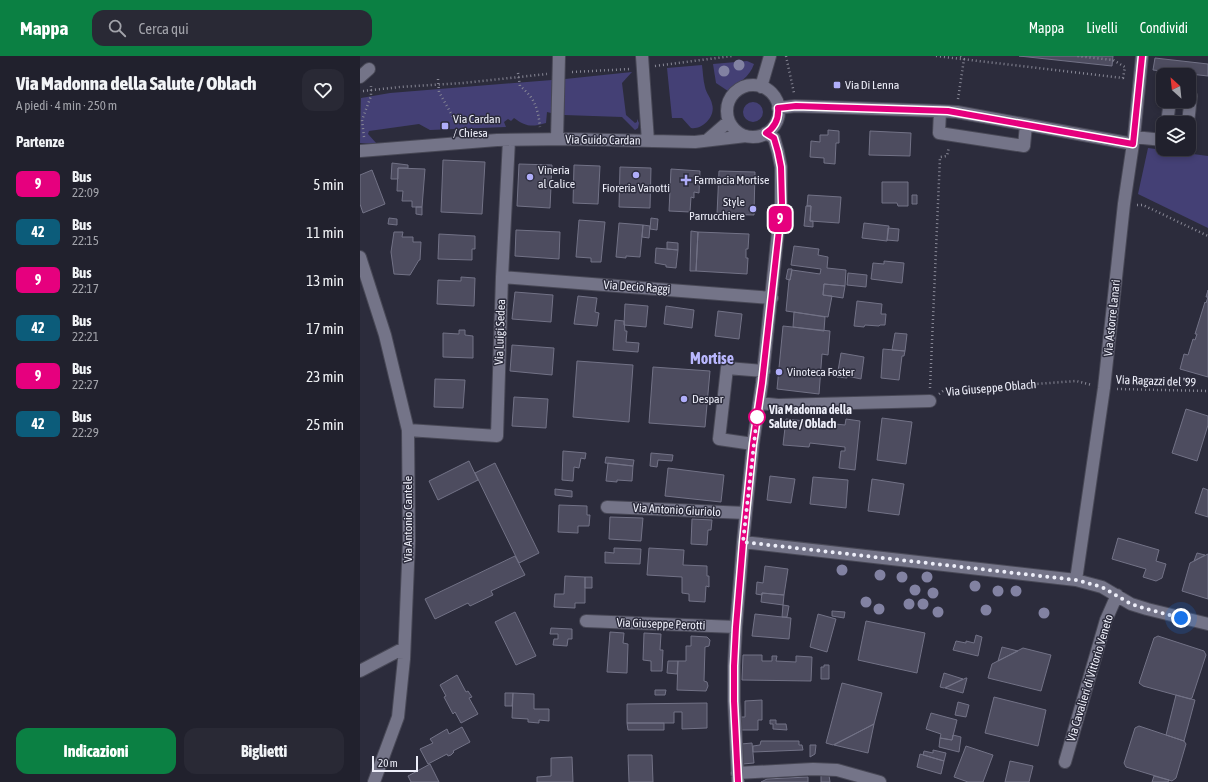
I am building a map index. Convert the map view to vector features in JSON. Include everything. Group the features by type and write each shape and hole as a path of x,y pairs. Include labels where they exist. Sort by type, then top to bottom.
{"street":[{"name":"Via Guido Cardan","path":"557,139 559,56"},
{"name":"Via Guido Cardan","path":"642,56 639,70 648,141"},
{"path":"761,87 770,56"},
{"name":"Via Astorre Lanari","path":"1076,580 1104,388 1124,204 1134,140 1142,56"},
{"path":"744,87 761,87 771,93 776,100 778,108 776,122 770,130 756,137 746,136 736,130 729,121 729,101 735,93 744,87"},
{"path":"778,108 796,106 940,110 1026,125 1134,140 1156,140"},
{"path":"940,110 939,133 1024,146 1026,125"},
{"path":"706,142 729,121"},
{"path":"766,133 774,138 778,152 781,167 782,203 764,371 753,444 736,627 734,666 738,778 813,769 837,770 880,782"},
{"name":"Via Guido Cardan","path":"360,151 509,140 557,139 706,142 746,136"},
{"name":"Via Luigi Sedea","path":"408,430 497,436 502,277 509,140"},
{"name":"Via Antonio Cantele","path":"360,257 385,335 408,430 409,542 404,648 398,717 374,782"},
{"name":"Via Decio Raggi","path":"502,277 772,298"},
{"path":"753,444 719,439 727,368 764,371"},
{"name":"Via Giuseppe Oblach","path":"759,403 778,405 930,401"},
{"name":"Via Antonio Giuriolo","path":"607,507 746,513"},
{"path":"743,542 1076,580 1102,587 1131,604 1208,624"},
{"name":"Via Cavalieri di Vittorio Veneto","path":"1065,762 1106,620 1117,595"},
{"name":"Via Giuseppe Perotti","path":"586,621 736,627"},
{"path":"360,671 404,648"}],"path":[{"path":"665,65 732,56"},
{"path":"786,56 794,90"},
{"path":"936,56 1123,78 1125,67 1113,60 1077,56"},
{"path":"960,56 964,59"},
{"path":"957,105 964,59"},
{"path":"360,92 518,77 639,70"},
{"path":"518,74 520,86 530,94 536,105 540,128"},
{"path":"438,79 439,92 457,124"},
{"path":"365,140 362,120 371,96 371,86"},
{"path":"930,401 940,157 947,156 952,135"},
{"path":"1124,204 1142,205 1208,236"},
{"name":"Via Giuseppe Oblach","path":"930,401 943,391 986,391 1036,384 1076,381 1104,388"},
{"name":"Via Ragazzi del '99","path":"1104,388 1208,392"}],"shaded area":[{"path":"747,61 754,64 750,73 728,91 716,83 713,64"},
{"path":"702,65 704,82 713,109 708,121 700,127 691,128 682,118 672,118 667,68"},
{"path":"632,72 622,83 626,115 635,123 637,122 637,119 639,123 638,128 635,130 622,117 564,115 565,79"},
{"path":"552,80 551,113 547,112 546,123 526,125 514,118 511,121 508,119 504,122 506,127 430,130 419,124 369,131 368,134 377,144 360,143 361,98 390,93"},
{"path":"753,102 760,105 763,112 760,119 753,122 746,119 743,112 746,105"},
{"path":"1148,148 1156,149 1156,156 1196,156 1196,154 1208,156 1208,228 1138,194"}],"building":[{"path":"1019,56 1113,56 1112,66"},
{"path":"1155,58 1208,64 1208,76 1196,75 1196,68 1156,68 1156,70 1153,70"},
{"path":"828,130 839,131 839,143 836,143 835,164 824,163 824,158 810,157 811,141 820,142 820,135 828,135"},
{"path":"870,131 911,133 910,156 869,155"},
{"path":"443,160 485,162 482,214 441,212"},
{"path":"392,163 408,165 408,168 398,168 398,179 391,179"},
{"path":"519,164 552,165 550,208 517,206"},
{"path":"574,165 600,166 598,204 573,203"},
{"path":"620,167 651,168 650,208 619,207"},
{"path":"398,168 425,169 422,207 412,207 412,201 402,201 403,191 397,191"},
{"path":"671,169 700,171 699,193 694,192 694,198 691,197 690,212 669,211"},
{"path":"372,170 385,204 363,213 360,204 360,175"},
{"path":"719,171 755,172 754,215 717,214"},
{"path":"882,182 908,182 908,206 898,206 897,203 882,203"},
{"path":"808,195 841,197 839,223 810,221 811,206 807,206"},
{"path":"912,195 917,195 917,204 912,204"},
{"path":"806,206 811,206 810,221 813,221 813,227 804,226"},
{"path":"416,207 422,207 422,215 416,214"},
{"path":"389,218 397,219 397,225 388,224"},
{"path":"651,218 658,219 657,230 650,229"},
{"path":"579,220 605,222 601,262 591,262 591,258 576,257"},
{"path":"619,223 643,225 640,257 616,257"},
{"path":"864,223 889,226 887,241 862,238"},
{"path":"643,225 650,226 649,238 642,237"},
{"path":"888,228 899,229 898,241 887,240"},
{"path":"516,230 560,232 559,259 515,256"},
{"path":"691,231 698,232 696,271 690,271"},
{"path":"394,232 403,232 402,237 413,237 413,242 421,242 420,260 410,275 394,274 391,252"},
{"path":"698,232 749,234 748,249 746,249 746,258 748,258 747,274 696,271"},
{"path":"439,234 475,236 475,249 472,249 472,260 438,259"},
{"path":"667,242 678,243 678,250 667,249"},
{"path":"794,246 819,249 818,255 828,257 827,268 846,270 845,286 824,284 823,295 832,296 828,317 786,311 789,280 792,270 820,274 821,269 791,265"},
{"path":"656,248 678,250 676,268 666,267 666,265 655,263"},
{"path":"884,261 904,263 902,283 871,279 873,263 884,264"},
{"path":"788,269 792,269 790,280 786,279"},
{"path":"848,273 867,275 866,287 847,285"},
{"path":"461,277 475,278 474,306 437,304 438,280 461,281"},
{"path":"824,284 845,286 843,298 823,295"},
{"path":"515,292 553,295 551,322 512,319"},
{"path":"578,296 597,298 595,312 599,313 597,326 574,324"},
{"path":"1208,297 1208,377 1180,369 1184,354 1188,355 1193,339 1195,340 1197,334 1195,334"},
{"path":"857,301 882,304 881,314 886,314 885,325 865,325 864,327 854,326"},
{"path":"625,304 648,306 646,327 624,325"},
{"path":"666,306 694,310 692,328 664,324"},
{"path":"718,311 742,314 739,339 715,336"},
{"path":"794,312 825,317 824,331 793,327"},
{"path":"615,320 624,321 625,331 627,331 626,342 639,343 638,352 613,350"},
{"path":"783,326 830,331 828,355 822,354 819,394 777,389"},
{"path":"459,330 465,330 465,335 473,336 473,358 443,357 443,333 459,334"},
{"path":"895,333 907,334 905,351 892,350"},
{"path":"512,345 554,348 552,375 510,371"},
{"path":"883,349 905,351 904,356 902,356 899,380 881,378"},
{"path":"841,353 864,357 861,379 847,376 847,378 837,377"},
{"path":"577,361 633,365 629,422 573,417"},
{"path":"653,367 710,371 705,427 649,423"},
{"path":"435,379 465,380 463,408 434,407"},
{"path":"514,397 548,399 546,428 512,426"},
{"path":"1186,409 1208,416 1208,425 1197,461 1172,453"},
{"path":"882,418 912,422 906,464 877,460"},
{"path":"786,419 845,425 846,419 860,421 855,470 839,468 841,451 845,451 845,447 810,443 809,447 783,445"},
{"path":"563,451 586,453 585,459 581,458 579,468 574,467 573,481 562,480"},
{"path":"651,453 673,455 672,461 658,460 657,467 650,466"},
{"path":"606,457 634,460 633,466 605,463"},
{"path":"469,461 478,480 438,500 429,481"},
{"path":"495,463 539,553 519,563 475,473"},
{"path":"608,463 633,466 632,481 606,481"},
{"path":"668,468 724,475 721,502 665,496"},
{"path":"770,476 795,479 791,503 767,500"},
{"path":"813,477 848,480 846,508 810,504"},
{"path":"872,479 904,484 899,515 868,511"},
{"path":"1203,488 1208,490 1208,517 1195,513"},
{"path":"555,489 572,491 572,497 555,495"},
{"path":"559,505 587,506 587,515 590,515 589,526 578,526 578,533 558,532"},
{"path":"610,517 643,518 641,541 609,539"},
{"path":"692,519 712,520 711,530 708,530 707,545 691,544"},
{"path":"1118,538 1159,550 1156,561 1166,564 1162,578 1156,581 1143,577 1146,569 1112,559"},
{"path":"614,548 641,549 640,564 605,563 605,552 614,553"},
{"path":"649,548 684,550 683,565 707,566 709,587 706,586 705,602 689,601 689,594 682,593 682,577 647,575"},
{"path":"1197,553 1205,555 1194,561"},
{"path":"1208,554 1208,599 1182,591 1190,563"},
{"path":"515,556 525,575 491,591 493,595 470,606 468,603 435,619 425,599"},
{"path":"765,566 788,569 784,595 762,593 762,595 756,594 757,582 763,583"},
{"path":"565,576 585,577 585,603 575,603 575,608 554,607 555,594 564,594"},
{"path":"585,577 592,577 592,588 585,588"},
{"path":"762,593 784,595 783,605 761,602"},
{"path":"783,605 789,606 787,617 782,617"},
{"path":"832,611 845,612 844,618 832,616"},
{"path":"515,612 536,656 516,665 495,622"},
{"path":"755,614 791,618 789,639 752,636"},
{"path":"818,614 836,619 827,652 810,647"},
{"path":"866,621 925,633 917,673 858,660"},
{"path":"551,628 572,629 572,639 568,639 567,646 553,645 554,639 558,639 558,634 550,634"},
{"path":"610,632 624,633 623,643 628,644 627,673 607,672"},
{"path":"644,633 661,634 660,650 663,650 662,671 651,671 651,661 643,660"},
{"path":"976,635 982,637 978,656 953,650 956,641 974,643"},
{"path":"691,636 707,637 710,640 709,646 705,647 704,681 707,682 708,686 706,691 677,690 678,661 686,661 686,646 691,646"},
{"path":"1158,636 1204,651 1206,655 1192,698 1190,699 1143,686 1139,683 1154,638"},
{"path":"1002,647 1018,651 998,661"},
{"path":"1023,648 1051,655 1041,691 988,678 992,664"},
{"path":"743,655 762,655 762,661 772,661 772,656 777,656 776,661 796,662 796,656 812,657 811,681 742,680"},
{"path":"668,661 678,661 677,674 667,673"},
{"path":"824,665 829,665 829,679 821,679 821,667 824,667"},
{"path":"944,673 963,679 944,688 940,687"},
{"path":"457,675 466,692 468,691 472,697 469,698 478,714 461,723 455,712 453,714 444,697 446,696 440,685"},
{"path":"966,678 963,693 945,688"},
{"path":"842,683 882,693 874,724 833,745 826,743"},
{"path":"655,690 666,690 665,695 655,695"},
{"path":"505,693 513,693 512,706 505,706"},
{"path":"513,693 534,694 534,709 549,709 549,721 539,720 539,723 528,722 528,719 512,718"},
{"path":"1176,695 1195,700 1184,741 1166,735"},
{"path":"994,697 1046,710 1038,746 985,733"},
{"path":"762,700 762,720 758,720 758,730 741,730 741,717 745,717 745,701"},
{"path":"958,702 969,705 966,717 955,715"},
{"path":"707,703 707,728 682,729 682,712 674,712 674,723 627,723 627,704"},
{"path":"931,713 957,720 952,740 940,738 941,734 926,729"},
{"path":"770,720 776,720 776,724 786,724 787,730 773,729 773,724 770,724"},
{"path":"627,723 664,723 664,730 628,730"},
{"path":"874,724 868,753 834,745"},
{"path":"1139,726 1184,741 1186,744 1176,778 1172,781 1126,767 1124,763 1135,728"},
{"path":"462,727 470,742 453,751 454,752 451,755 448,756 447,754 428,764 420,749 433,743 430,739 447,729 449,734"},
{"path":"953,735 961,737 959,752 939,747 940,738 952,740"},
{"path":"761,741 799,741 799,745 802,745 803,750 753,752 753,746 760,745"},
{"path":"752,743 754,763 743,764 741,744"},
{"path":"810,745 816,745 815,754 810,757"},
{"path":"966,746 993,755 983,782 968,782 954,777"},
{"path":"933,750 946,753 944,761 923,755 924,751 933,753"},
{"path":"920,754 944,761 941,774 917,767"},
{"path":"628,755 652,755 653,782 629,782"},
{"path":"572,757 573,782 537,782 537,777 551,776 551,758"},
{"path":"1010,761 1033,766 1029,782 1005,782"},
{"path":"430,764 439,782 411,782 408,776"},
{"path":"821,775 829,775 830,782 821,782"},
{"path":"1154,776 1169,780 1168,782 1152,782"},
{"path":"808,777 808,782 761,782 767,779"}],"bus line":[{"name":"9","path":"738,782 734,666 736,627 753,444 762,383 782,203 781,167 778,152 774,138 766,133 773,127 778,118 778,108 796,106 940,110 1133,144 1142,56"}],"place":[{"name":"Via Di Lenna","path":"837,85"},
{"name":"Via Cardan / Chiesa","path":"445,126"},
{"name":"Fioreria Vanotti","path":"636,175"},
{"name":"Vineria al Calice","path":"530,177"},
{"name":"Farmacia Mortise","path":"686,180"},
{"name":"Style Parrucchiere","path":"753,209"},
{"name":"Vinoteca Foster","path":"779,372"},
{"name":"Despar","path":"684,399"},
{"name":"Via Madonna della Salute / Oblach","path":"757,417"}],"district":[{"name":"Mortise","path":"712,358"}],"route":[{"path":"757,417 743,542 1076,580 1110,590 1131,604 1181,618"}]}
